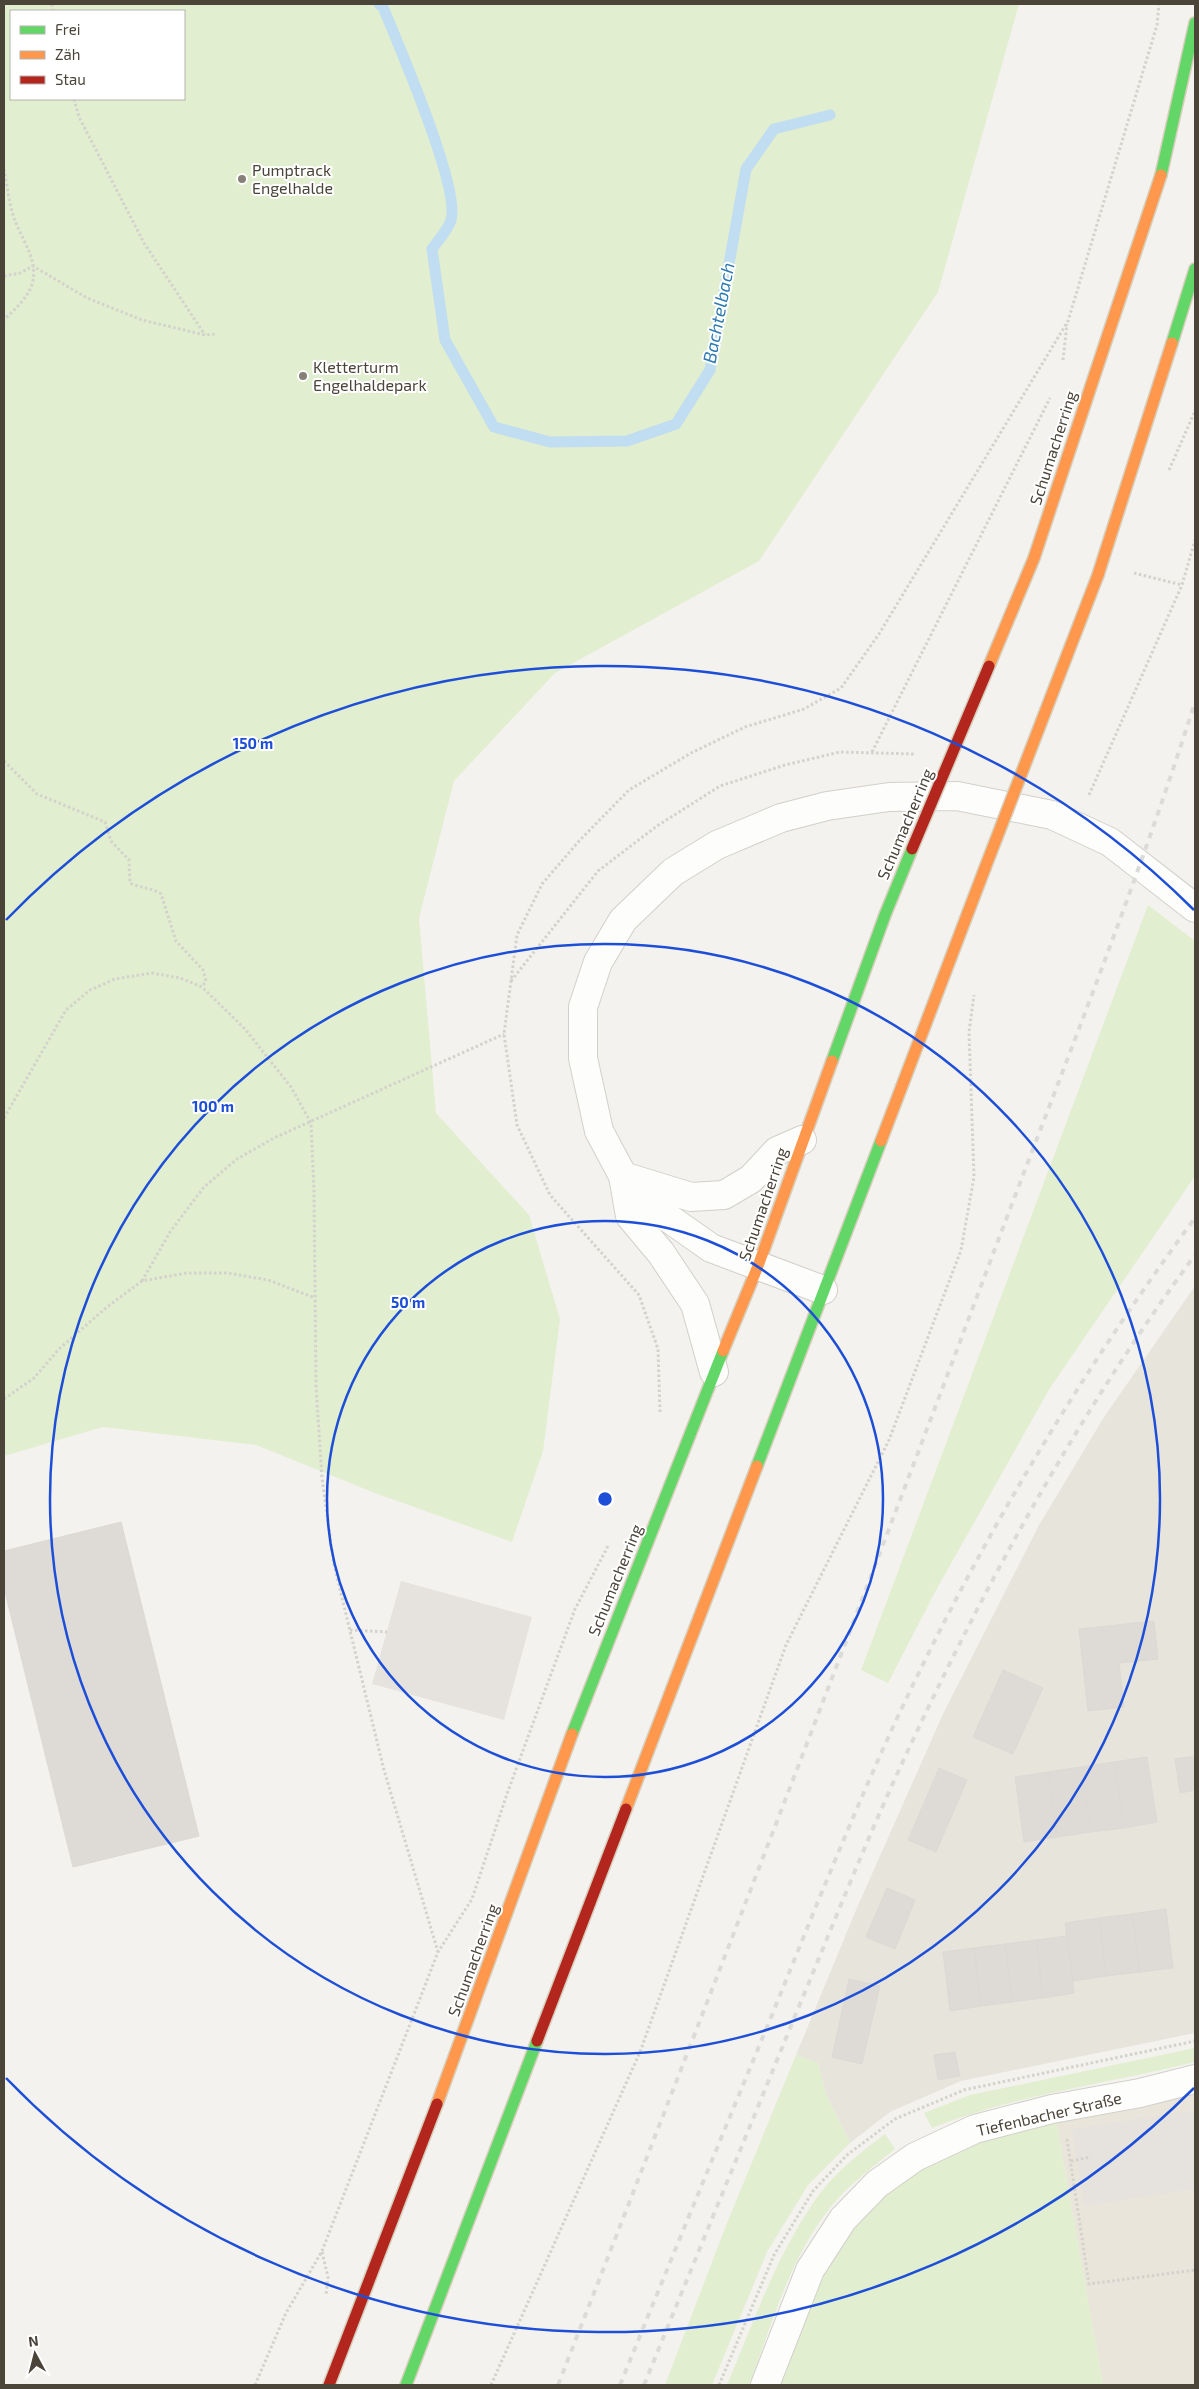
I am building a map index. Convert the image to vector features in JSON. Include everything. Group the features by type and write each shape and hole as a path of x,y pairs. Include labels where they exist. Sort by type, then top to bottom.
{"main road":[{"name":"Schumacherring","path":"329,2385 447,2078 588,1689 652,1534 714,1372 758,1266 885,915 1034,558 1163,170 1195,23"},
{"path":"406,2385 1098,574 1195,269"}],"street":[{"path":"824,1290 711,1248 654,1208 623,1176 599,1131 583,1058 584,1007 598,962 623,920 673,872 717,845 781,818 827,806 889,797 957,796 1052,815 1110,842 1195,908"},
{"path":"623,1176 691,1197 724,1195 751,1179 777,1151 802,1140"},
{"path":"623,1176 630,1216 661,1252 695,1304 714,1372"},
{"name":"Tiefenbacher Straße","path":"766,2385 810,2270 844,2219 877,2184 915,2157 975,2129 1195,2079"}],"path":[{"path":"1061,368 1068,321 1156,25 1159,4"},
{"path":"74,100 79,117 144,243 205,335"},
{"path":"4,169 14,218 25,240 33,266 34,280 29,292 4,320"},
{"path":"33,266 87,298 142,320 205,335 216,334"},
{"path":"4,276 20,273 33,266"},
{"path":"658,1419 661,1410 658,1349 639,1295 550,1195 517,1125 504,1034 517,935 542,884 580,840 629,790 698,749 745,727 804,709 841,688 879,634 1068,321"},
{"path":"872,753 1051,396"},
{"path":"1088,798 1182,585 1195,540"},
{"path":"1128,571 1182,585"},
{"path":"4,761 37,794 105,822 111,841 129,860 128,872 130,883 142,888 155,890 161,894 176,941 203,970 206,981 202,987"},
{"path":"4,1118 66,1010 90,990 115,979 152,973 180,978 202,987 246,1029 291,1087 311,1123 316,1386 322,1478 334,1565 384,1770 438,1952"},
{"path":"492,2385 640,2052 786,1645 889,1440 961,1250 974,1177 969,1032 975,989"},
{"path":"4,1399 34,1378 59,1349 107,1307 142,1282 170,1232 204,1187 237,1159 274,1138 311,1123 504,1034"},
{"path":"142,1282 187,1274 228,1273 268,1280 315,1298"},
{"path":"255,2385 286,2313 322,2251 438,1952 472,1899 507,1794 575,1609 610,1543"},
{"path":"350,1630 387,1632"},
{"path":"1062,2108 1088,2284 1195,2270"},
{"path":"1071,2161 1091,2157"}],"shaded area":[{"path":"1195,1286 1195,2033 961,2081 890,2112 850,2143 826,2095 818,2063 796,2055 856,1910 943,1714 1039,1525 1104,1417"},
{"path":"401,1581 532,1617 504,1720 372,1684"},
{"path":"1195,2091 1195,2385 1103,2385 1056,2120"},
{"path":"1195,2110 1195,2189 1084,2206 1072,2129"}],"green space":[{"path":"4,4 1019,4 938,292 759,561 555,673 454,781 419,918 436,1113 529,1215 560,1319 543,1451 512,1542 375,1493 256,1445 103,1427 4,1456"},
{"path":"1148,905 1195,941 1195,1176 1050,1388 935,1592 888,1683 861,1670"},
{"path":"1195,2048 1195,2062 1062,2090 997,2106 932,2128 924,2113 970,2095"},
{"path":"796,2055 818,2063 826,2095 850,2143 808,2185 767,2252 712,2385 665,2385 725,2228"},
{"path":"1056,2120 1103,2385 780,2385 812,2303 831,2263 854,2227 880,2199 910,2175 961,2148 998,2135"},
{"path":"885,2134 895,2149 837,2200 803,2249 783,2293 749,2385 727,2385 767,2288 803,2218 833,2178"}],"building":[{"path":"121,1522 199,1836 73,1867 4,1588 4,1551"},
{"path":"1154,1621 1158,1659 1119,1663 1124,1707 1088,1711 1079,1629"},
{"path":"1003,1670 1043,1688 1013,1754 973,1737"},
{"path":"1195,1756 1195,1790 1180,1793 1175,1759"},
{"path":"1147,1757 1157,1822 1124,1828 1114,1762"},
{"path":"1114,1762 1124,1828 1091,1832 1081,1767"},
{"path":"1081,1767 1091,1832 1057,1837 1048,1772"},
{"path":"939,1768 967,1780 936,1852 908,1840"},
{"path":"1048,1772 1057,1837 1024,1842 1015,1777"},
{"path":"887,1888 915,1900 895,1949 866,1937"},
{"path":"1166,1909 1173,1968 1140,1972 1132,1914"},
{"path":"1132,1914 1140,1972 1106,1976 1099,1918"},
{"path":"1099,1918 1106,1976 1073,1981 1065,1923"},
{"path":"1067,1936 1074,1993 1043,1998 1036,1940"},
{"path":"1036,1940 1043,1998 1012,2002 1005,1944"},
{"path":"1005,1944 1012,2002 981,2006 974,1948"},
{"path":"974,1948 981,2006 950,2011 943,1952"},
{"path":"849,1979 880,1986 862,2064 832,2057"},
{"path":"955,2052 960,2076 938,2080 934,2055"}],"waterway":[{"name":"Bachtelbach","path":"379,4 383,7 414,82 438,149 452,203 450,224 432,249 445,340 494,427 550,442 627,441 676,424 710,370 746,169 774,129 830,115"}],"railway":[{"path":"558,2385 832,1679 1098,979 1148,841 1195,702"},
{"path":"620,2385 840,1848 916,1679 950,1610 1025,1475 1107,1344 1195,1218"},
{"path":"644,2385 862,1855 935,1693 1002,1563 1074,1436 1153,1314 1195,1255"}],"traffic: fast":[{"path":"1161,175 1195,23"},
{"path":"1172,343 1195,269"},
{"path":"832,1061 885,915 912,849"},
{"path":"757,1466 881,1141"},
{"path":"572,1734 723,1351"},
{"path":"406,2385 537,2041"}],"traffic: slow":[{"path":"1034,558 1161,175"},
{"path":"1098,575 1172,343"},
{"path":"989,666 1034,558"},
{"path":"985,868 1098,575"},
{"path":"881,1141 985,868"},
{"path":"723,1351 758,1266 832,1061"},
{"path":"626,1809 757,1466"},
{"path":"437,2104 572,1734"}],"traffic: jam":[{"path":"912,849 989,666"},
{"path":"537,2041 626,1809"},
{"path":"329,2385 437,2104"}],"place":[{"name":"Pumptrack Engelhalde","path":"242,179"},
{"name":"Kletterturm Engelhaldepark","path":"303,376"}]}
